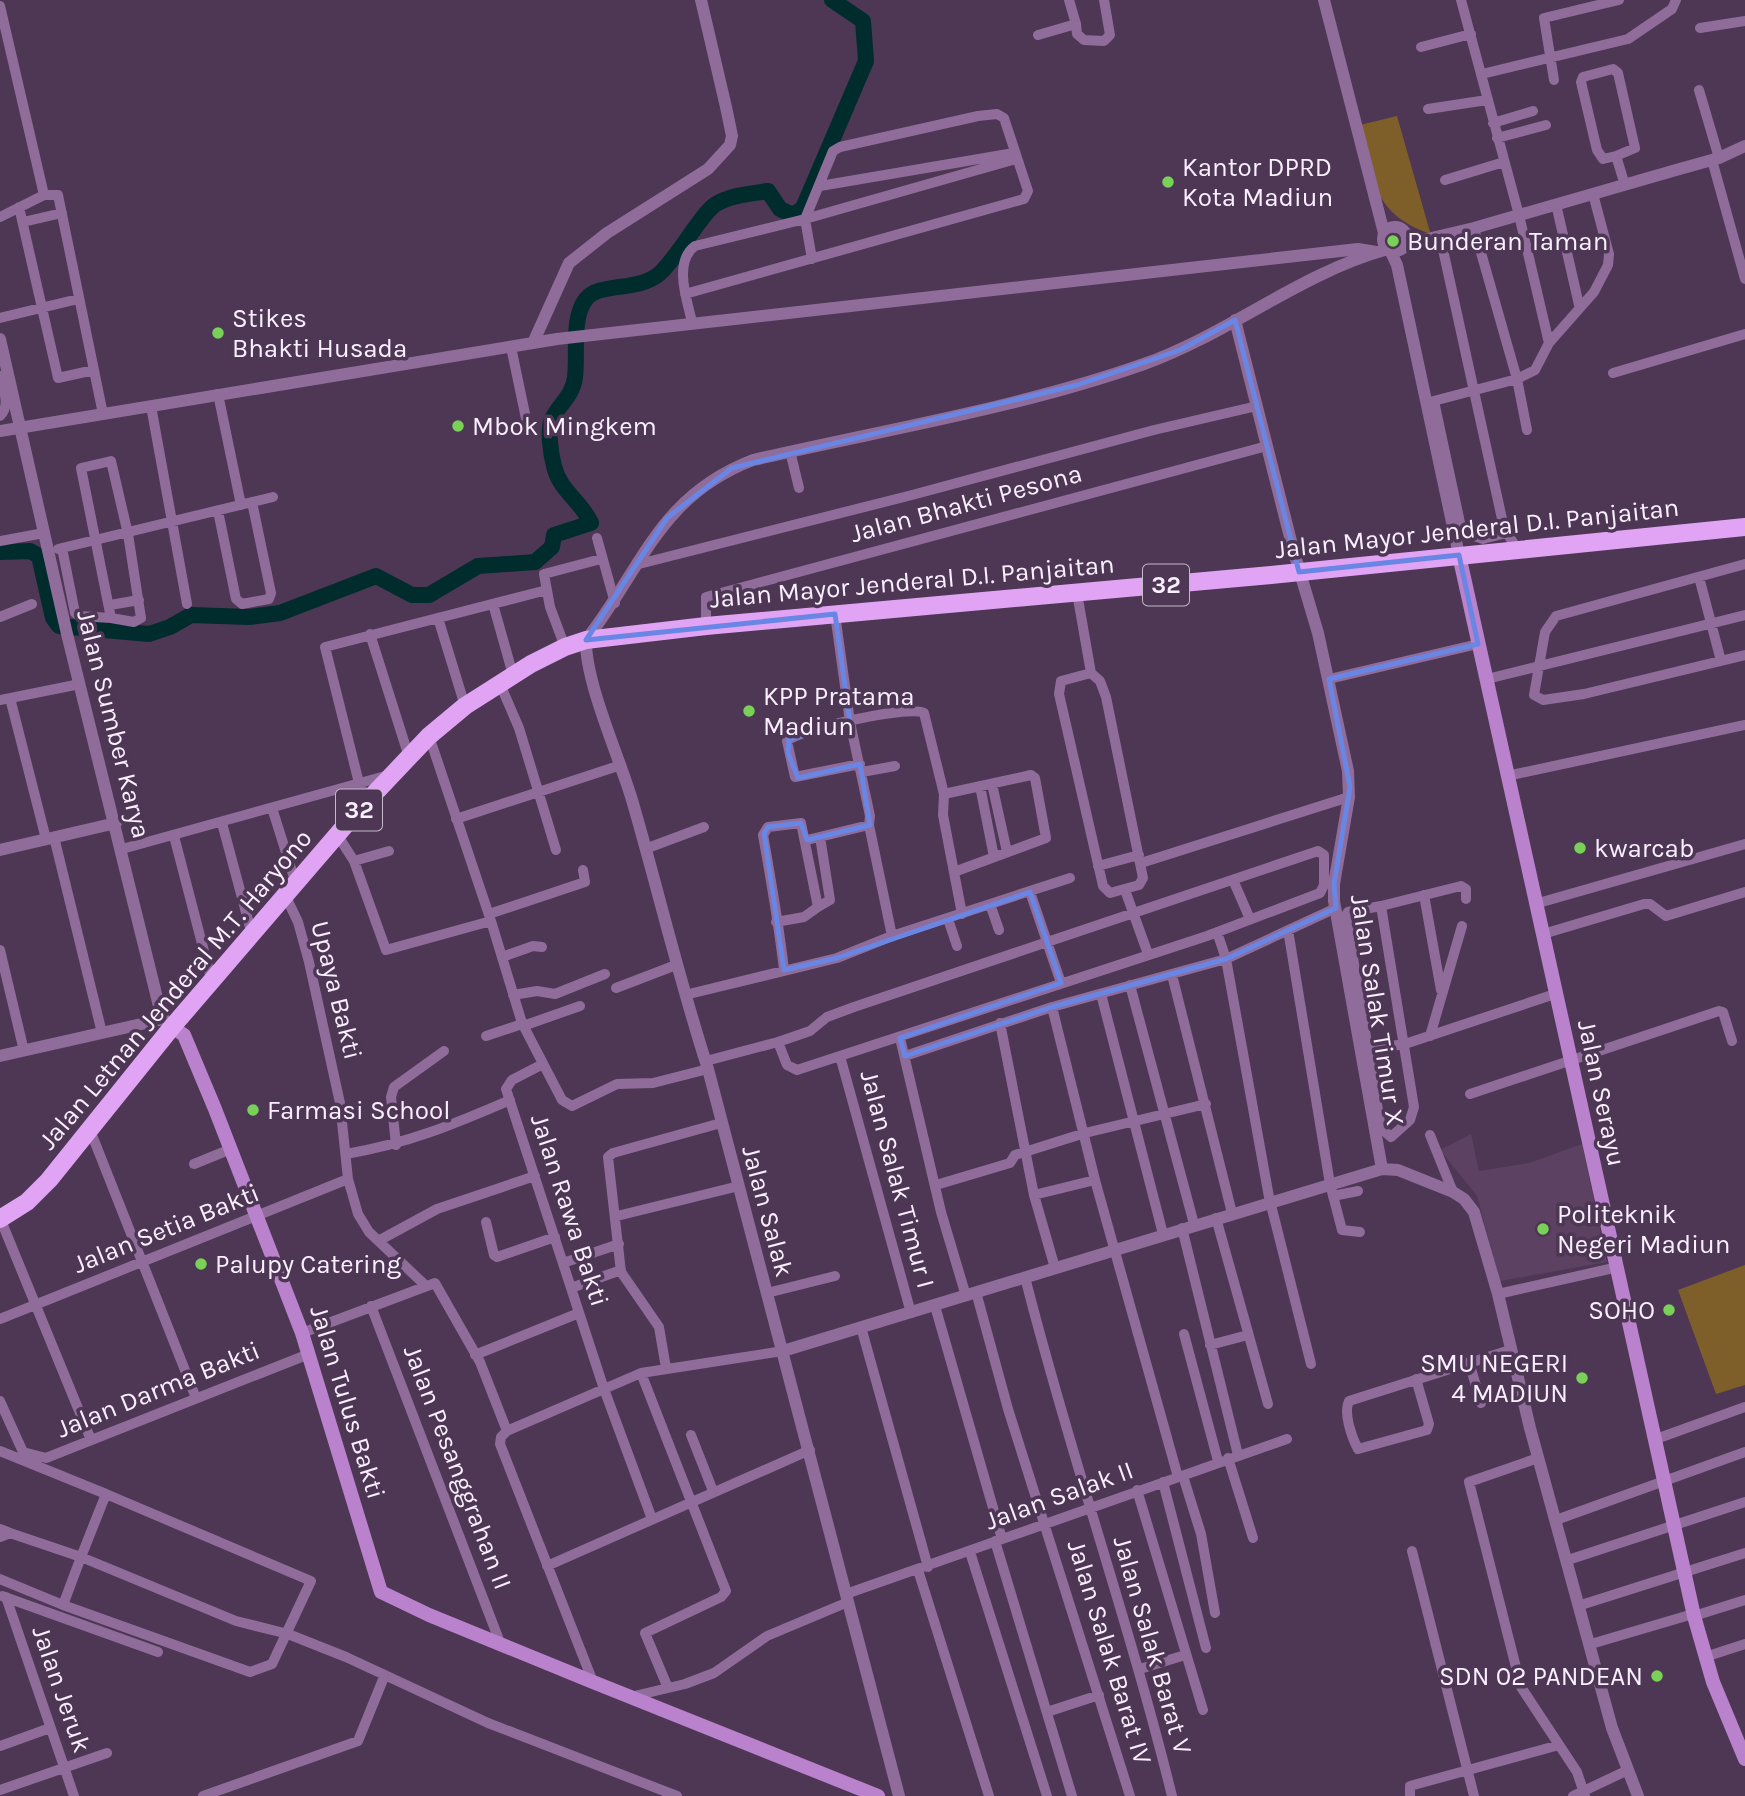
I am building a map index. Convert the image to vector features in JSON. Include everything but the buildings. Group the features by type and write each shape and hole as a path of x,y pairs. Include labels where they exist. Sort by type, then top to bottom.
{"highway":[{"name":"Jalan Mayor Jenderal D.I. Panjaitan","path":"586,640 706,626 1299,572 1745,527"},
{"name":"Jalan Letnan Jenderal M.T. Haryono","path":"0,1219 27,1202 49,1181 168,1023 212,983 368,800 429,736 465,706 506,680 565,647 586,640"}],"main road":[{"name":"Jalan Serayu","path":"1459,555 1676,1526 1693,1615 1722,1709 1745,1759"},
{"name":"Jalan Tulus Bakti","path":"168,1023 184,1035 258,1215 309,1354 379,1588 393,1599 501,1645"},
{"path":"501,1645 878,1796"}],"street":[{"path":"533,343 569,264 607,233 708,169 730,145 732,136 701,0"},
{"path":"1069,0 1077,34 1087,41 1104,41 1110,37 1104,0"},
{"path":"1324,0 1375,197 1385,250 1397,265 1462,532 1483,539 1506,533"},
{"path":"1461,0 1520,215 1549,343"},
{"path":"1554,80 1545,17 1619,0"},
{"path":"1482,74 1628,39 1672,9 1676,0"},
{"path":"0,6 44,195"},
{"path":"1700,28 1745,21"},
{"path":"1038,35 1076,24"},
{"path":"1420,47 1471,34"},
{"path":"1613,69 1618,73 1635,148 1616,156 1604,159 1597,150 1581,82 1583,77 1613,69"},
{"path":"1699,90 1745,279"},
{"path":"1428,109 1487,100"},
{"path":"1493,123 1534,111"},
{"path":"685,294 812,259 1024,199 1028,191 1004,118 997,114 978,116 840,147 828,159 820,186 805,219 812,259"},
{"path":"1497,138 1546,125"},
{"path":"0,431 569,337 1357,249 1397,251 1405,245 1716,159 1745,146"},
{"path":"692,322 685,294 685,257 695,246 805,219 1015,156"},
{"path":"820,186 1015,156"},
{"path":"1616,156 1625,185"},
{"path":"1444,180 1504,162"},
{"path":"0,216 44,195 57,194 103,414"},
{"path":"1430,402 1517,379 1535,370 1549,343 1579,305 1594,292 1609,262 1593,194"},
{"path":"1375,197 1401,228 1405,245 1402,287"},
{"path":"1556,204 1579,305"},
{"path":"19,207 58,378 94,370"},
{"path":"23,222 62,213"},
{"path":"1343,265 1357,249 1383,235 1390,227 1437,236"},
{"path":"1474,228 1517,379 1527,430"},
{"path":"1437,236 1506,533 1517,549"},
{"path":"586,640 615,603 667,518 710,481 753,460 1077,385 1180,350 1343,265 1385,250"},
{"path":"0,318 78,299"},
{"name":"Jalan Salak Timur X","path":"1235,320 1329,679 1348,771 1349,797 1334,884 1336,908 1388,1169"},
{"path":"1613,373 1745,334"},
{"name":"Jalan Sumber Karya","path":"0,339 67,634 168,1023"},
{"path":"512,347 528,428"},
{"path":"0,376 6,402 6,409 0,416"},
{"path":"218,394 271,593 269,599 242,604 236,599 218,511"},
{"path":"1430,402 1459,555"},
{"path":"151,406 187,604"},
{"path":"639,564 872,506 1140,433 1258,406"},
{"name":"Jalan Bhakti Pesona","path":"706,626 706,597 1267,446"},
{"path":"790,451 799,488"},
{"path":"62,548 75,613 79,616 134,622 140,620 128,534 113,462 82,466 111,618"},
{"path":"49,551 273,497"},
{"path":"0,539 44,533"},
{"path":"597,538 615,603"},
{"path":"565,647 547,590 545,572 601,559"},
{"path":"1745,564 1556,616 1545,632 1534,695 1543,700 1745,655"},
{"path":"1699,577 1721,661"},
{"path":"368,800 359,783 323,650 327,645 547,590"},
{"path":"1077,593 1091,673 1100,681 1106,697 1140,859 1142,881 1125,890 1110,893 1106,891 1098,866 1059,694 1061,681 1091,673"},
{"path":"110,605 139,600"},
{"path":"0,617 32,604"},
{"path":"493,604 506,680 556,849"},
{"path":"835,614 850,722 870,805 869,825 892,936"},
{"path":"1487,679 1745,615"},
{"path":"438,618 465,706"},
{"path":"370,634 409,757"},
{"name":"Jalan Salak","path":"586,640 589,668 621,765 676,965 707,1065 899,1796"},
{"path":"1329,679 1478,644"},
{"path":"80,684 5,699 50,838 102,1033"},
{"path":"895,766 861,768 798,778 793,775 788,753 789,739 850,722 923,711 944,794 943,816 962,914"},
{"path":"1507,776 1745,725"},
{"path":"429,736 490,918 522,1025 562,1100 572,1106 617,1084 653,1083 778,1041 813,1030 827,1017 845,1010 1318,851 1324,855 1324,885 1320,893 1217,932 900,1038 794,1070 787,1065 778,1041"},
{"path":"456,819 621,765"},
{"path":"122,849 392,774"},
{"path":"944,794 1026,775 1035,778 1046,838 954,872"},
{"path":"986,785 1007,852"},
{"path":"986,785 994,857"},
{"path":"1098,866 1140,859 1349,797"},
{"name":"Upaya Bakti","path":"272,808 340,1103 348,1179 358,1214 369,1232 426,1286"},
{"path":"0,850 116,823"},
{"path":"222,823 252,936"},
{"path":"784,970 764,833 768,827 801,823 807,840 818,907"},
{"path":"807,840 869,825"},
{"path":"645,849 704,827"},
{"path":"174,836 212,983"},
{"path":"338,836 354,861 386,950 490,918 585,882 583,870"},
{"path":"776,922 804,917 830,900 820,837"},
{"path":"1535,904 1745,845"},
{"path":"354,861 389,850"},
{"path":"685,995 836,958 892,936 1070,878"},
{"path":"1233,880 1250,919"},
{"path":"1381,906 1414,1111 1404,1126 1391,1137 1381,1128 1346,915 1348,912 1461,886 1466,889 1466,899"},
{"path":"1125,890 1148,954"},
{"path":"1030,892 1061,983"},
{"path":"1543,934 1644,904 1650,904 1666,916 1745,892"},
{"path":"1424,895 1441,993"},
{"path":"990,905 999,930"},
{"path":"905,1056 1052,1007 1226,959 1336,908"},
{"path":"948,919 957,946"},
{"path":"1435,1034 1441,993 1462,926"},
{"path":"1288,930 1332,1190 1342,1230 1360,1232"},
{"path":"1217,932 1226,959 1270,1202 1311,1364"},
{"path":"502,957 533,946 542,947"},
{"path":"0,950 24,1051"},
{"path":"617,988 676,965"},
{"path":"513,995 537,991 555,994 605,974"},
{"path":"1172,975 1232,1213"},
{"path":"1130,985 1164,1115 1188,1226 1228,1458"},
{"path":"1101,994 1163,1234"},
{"path":"1369,1049 1405,1044 1555,994"},
{"path":"486,1037 580,1006"},
{"path":"1052,1007 1095,1180 1181,1476 1201,1534 1216,1613"},
{"path":"1469,1094 1719,1011 1723,1012 1732,1041"},
{"path":"0,1056 102,1033 168,1023"},
{"path":"1000,1023 1034,1195 1055,1268"},
{"name":"Jalan Salak Barat IV","path":"900,1038 936,1185 1130,1796"},
{"path":"396,1145 391,1097 394,1087 444,1051"},
{"name":"Jalan Salak Timur I","path":"840,1056 911,1313"},
{"name":"Jalan Rawa Bakti","path":"543,1064 507,1084 510,1100 604,1389 652,1519"},
{"path":"346,1154 396,1145 438,1132 510,1100"},
{"path":"936,1185 1010,1163 1015,1155 1085,1133 1206,1104"},
{"path":"666,1368 665,1349 659,1326 621,1270 617,1216 608,1165 611,1153 721,1123"},
{"path":"90,1130 196,1398"},
{"path":"1430,1135 1453,1192"},
{"path":"194,1164 231,1149"},
{"path":"593,1682 500,1444 501,1437 507,1431 641,1373 783,1351 1232,1213 1270,1202 1332,1190 1388,1169 1453,1192 1464,1199 1474,1212 1498,1294 1538,1458 1626,1770 1638,1796"},
{"path":"380,1240 437,1209 535,1176"},
{"name":"Jalan Setia Bakti","path":"0,1319 348,1179"},
{"path":"1034,1195 1095,1180"},
{"path":"617,1216 739,1186"},
{"path":"1332,1190 1358,1191"},
{"path":"1216,1218 1268,1404"},
{"path":"0,1219 37,1303 91,1440"},
{"path":"486,1222 494,1255 497,1257 555,1237"},
{"path":"563,1263 619,1244"},
{"path":"1498,1294 1618,1267"},
{"path":"571,1288 621,1270"},
{"path":"767,1293 835,1276"},
{"name":"Jalan Salak Barat V","path":"1025,1277 1087,1507 1140,1669 1172,1796"},
{"path":"302,1333 435,1283 475,1355 507,1431"},
{"name":"Jalan Pesanggrahan II","path":"371,1306 501,1645"},
{"path":"935,1306 1072,1796"},
{"path":"475,1355 579,1312"},
{"path":"861,1326 923,1569 989,1796"},
{"path":"1184,1334 1253,1538"},
{"path":"1210,1345 1248,1335"},
{"path":"1416,1379 1429,1424 1427,1430 1359,1449 1349,1422 1347,1403 1416,1379 1510,1350"},
{"name":"Jalan Darma Bakti","path":"0,1401 23,1452 46,1458 309,1354"},
{"path":"1469,1362 1481,1404"},
{"path":"641,1373 726,1594 647,1630 645,1634 668,1688"},
{"path":"1656,1439 1745,1407"},
{"path":"691,1435 713,1491"},
{"name":"Jalan Salak II","path":"630,1697 714,1673 767,1636 847,1598 1045,1522 1287,1439"},
{"path":"547,1566 810,1450"},
{"path":"0,1451 310,1579 288,1634 272,1664 250,1672 63,1605 0,1579"},
{"path":"1556,1520 1745,1452"},
{"path":"1538,1458 1469,1482 1521,1687 1577,1772 1580,1794 1626,1770"},
{"path":"1163,1482 1206,1648"},
{"path":"1137,1490 1203,1710"},
{"path":"63,1605 106,1494"},
{"path":"1568,1560 1745,1502"},
{"path":"3,1533 80,1557 236,1621 288,1634 488,1723 677,1796"},
{"path":"1412,1551 1474,1796"},
{"path":"970,1552 1047,1796"},
{"path":"1581,1605 1745,1553"},
{"path":"3,1596 158,1652"},
{"name":"Jalan Jeruk","path":"3,1596 74,1796"},
{"path":"1591,1644 1745,1600"},
{"path":"1705,1657 1745,1644"},
{"path":"1140,1669 1185,1655"},
{"path":"203,1796 362,1736 384,1677"},
{"path":"1047,1713 1099,1695"},
{"path":"0,1746 50,1728"},
{"path":"1409,1796 1410,1786 1559,1745"},
{"path":"0,1790 107,1753"}],"highlighted area":[{"path":"1235,320 1299,572 1459,555 1478,644 1329,679 1350,787 1334,884 1336,908 1226,959 1052,1007 905,1056 900,1038 1061,983 1030,892 837,958 784,970 764,833 768,827 801,823 807,840 870,825 860,764 798,778 788,753 789,739 850,722 835,614 586,640 667,518 732,468 1077,385 1180,350"}],"shaded area":[{"path":"1397,116 1430,232 1428,233 1395,215 1385,203 1372,176 1360,125"},
{"name":"Politeknik Negeri Madiun","path":"1471,1134 1479,1171 1529,1163 1582,1144 1607,1262 1500,1281 1477,1196 1440,1150"},
{"path":"1745,1265 1745,1385 1716,1394 1678,1290"}],"waterway":[{"path":"0,552 30,551 39,556 53,618 59,626 149,634 170,627 191,615 249,617 280,613 376,576 412,595 429,595 478,566 535,562 552,547 554,535 591,523 557,474 550,435 552,419 574,384 577,326 581,307 586,299 600,290 641,283 659,274 710,209 722,201 768,191 780,209 793,215 803,208 866,61 863,21 832,0"}],"place":[{"name":"Kantor DPRD Kota Madiun","path":"1168,182"},
{"name":"Bunderan Taman","path":"1393,241"},
{"name":"Stikes Bhakti Husada","path":"218,333"},
{"name":"Mbok Mingkem","path":"458,426"},
{"name":"KPP Pratama Madiun","path":"749,711"},
{"name":"kwarcab","path":"1580,848"},
{"name":"Farmasi School","path":"253,1110"},
{"name":"Politeknik Negeri Madiun","path":"1543,1229"},
{"name":"Palupy Catering","path":"201,1264"},
{"name":"SOHO","path":"1669,1310"},
{"name":"SMU NEGERI 4 MADIUN","path":"1582,1378"},
{"name":"SDN 02 PANDEAN","path":"1657,1676"}]}
